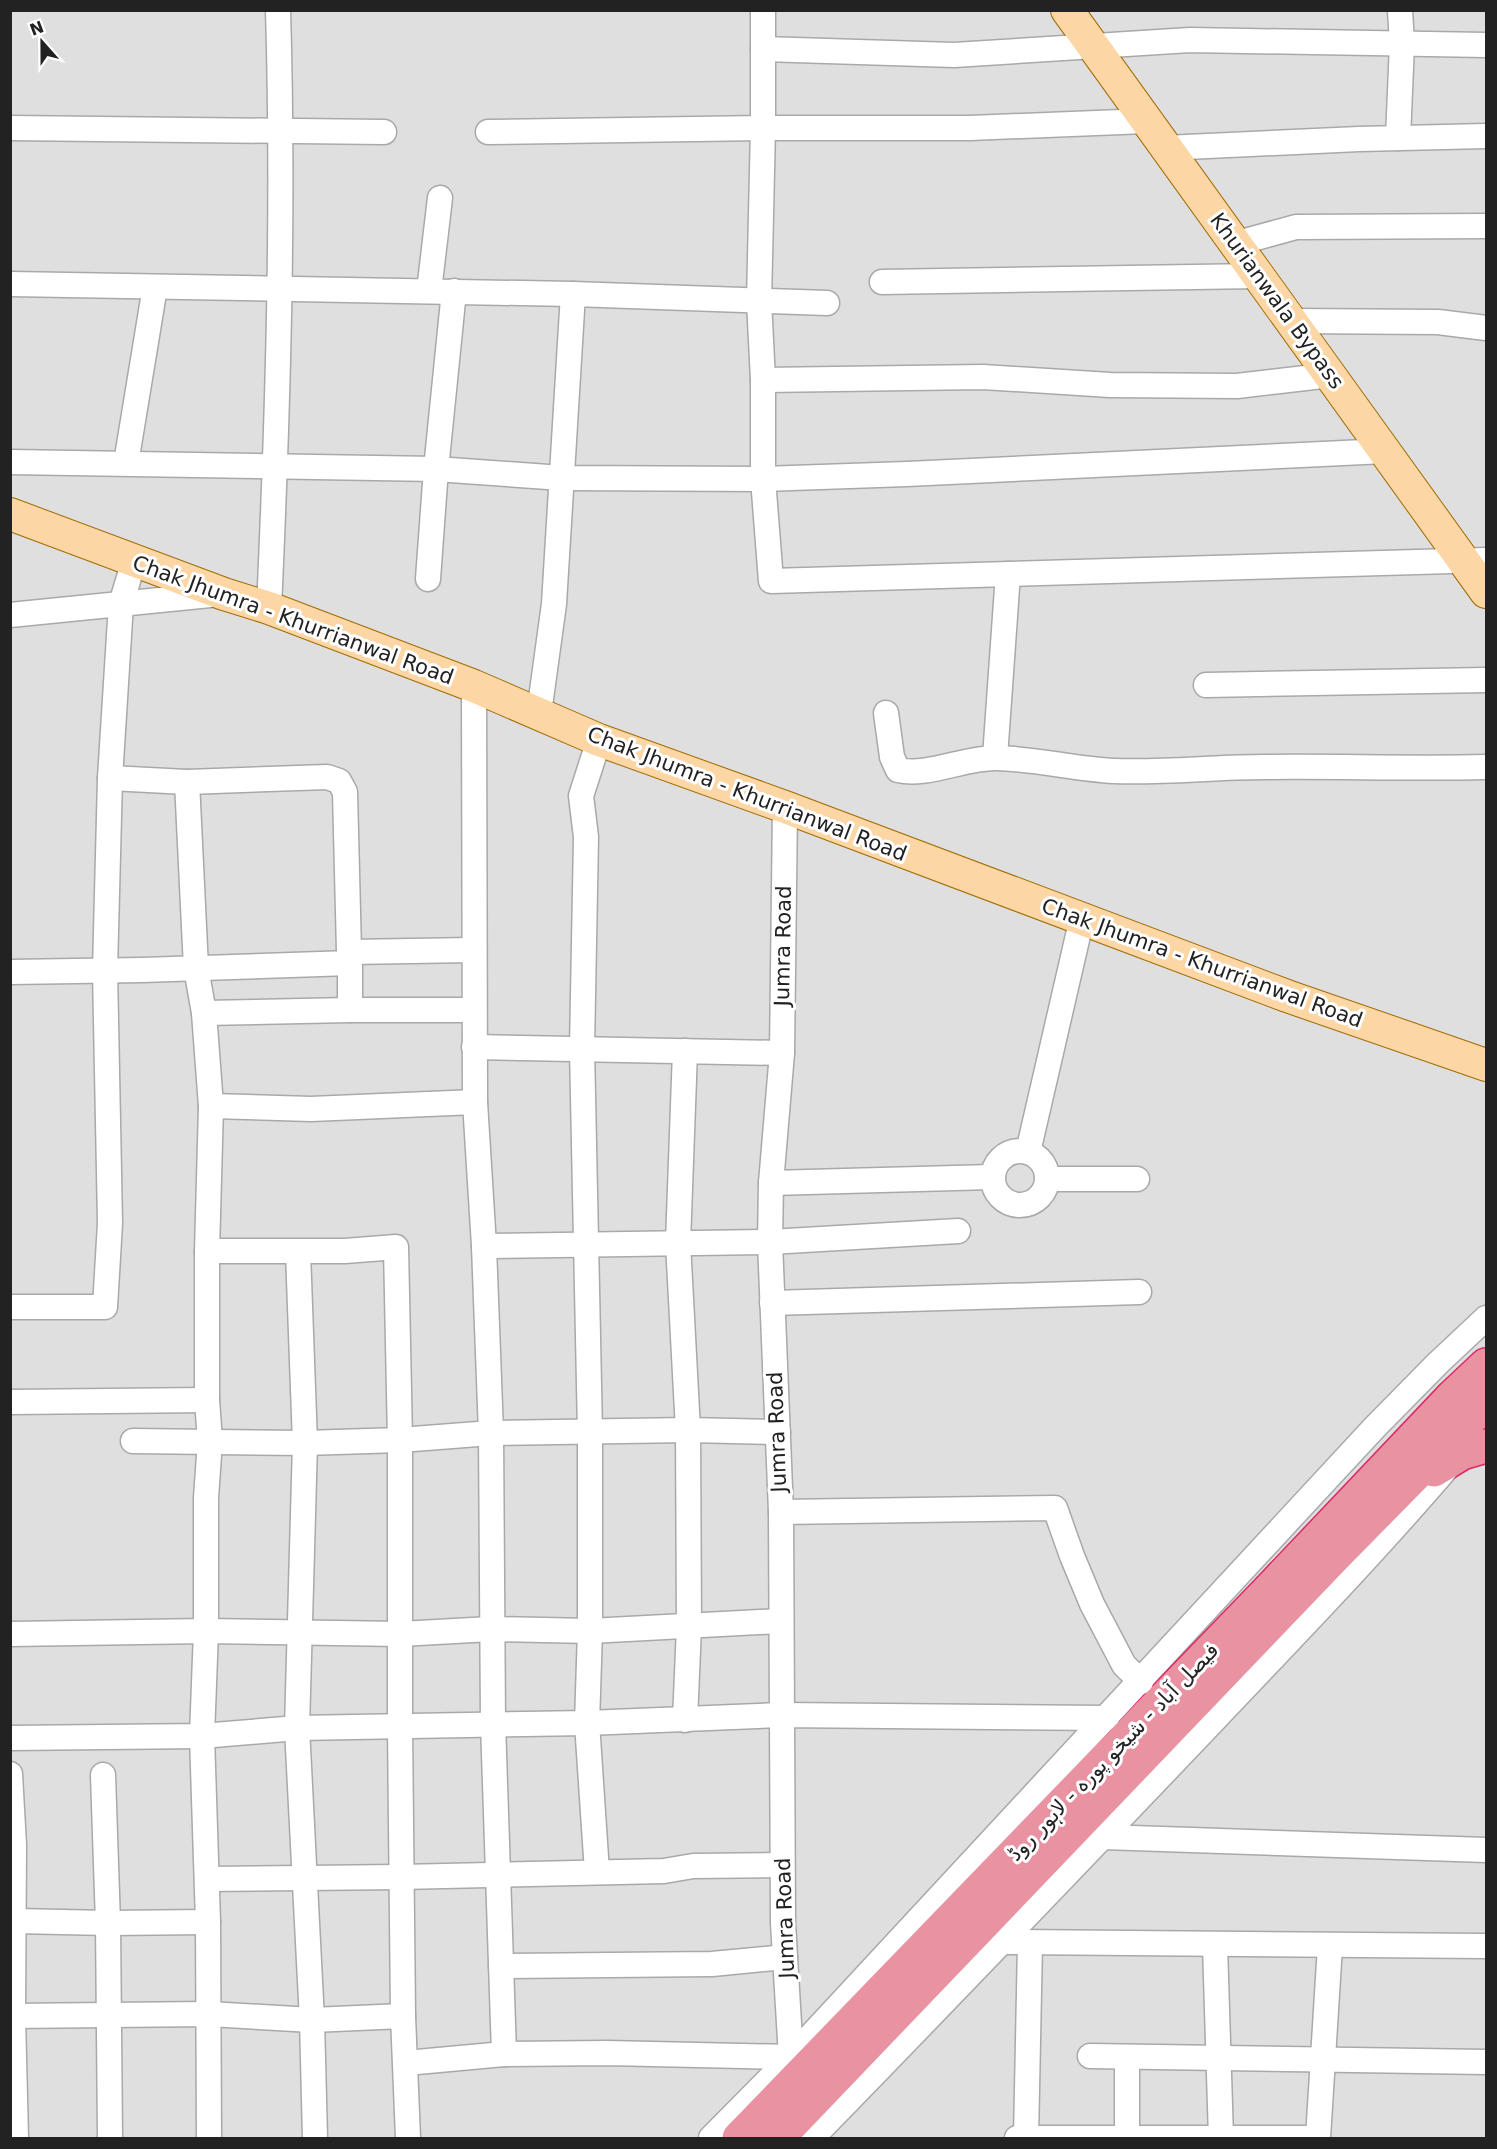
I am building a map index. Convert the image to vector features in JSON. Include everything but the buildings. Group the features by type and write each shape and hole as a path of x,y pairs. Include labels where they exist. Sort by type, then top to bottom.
{"highway":[{"name":"فیصل آباد - شیخو پورہ - لاہور روڈ","path":"739,2139 1453,1396 1486,1365"},
{"name":"فیصل آباد - شیخو پورہ - لاہور روڈ","path":"778,2139 1387,1520 1486,1403"},
{"path":"1387,1520 1426,1475 1472,1451"}],"main road":[{"name":"Khurianwala Bypass","path":"1067,10 1385,451 1475,561 1486,592"},
{"name":"Chak Jhumra - Khurrianwal Road","path":"10,514 224,594 269,608 474,686 599,740 1287,996 1486,1065"}],"street":[{"path":"269,608 276,465 280,290 282,130 278,10"},
{"path":"763,10 759,302 763,380 763,479 771,581 1475,561"},
{"path":"1398,138 1402,44 1400,10"},
{"path":"763,49 954,55 1190,40 1486,45"},
{"path":"488,132 970,128 1146,122"},
{"path":"10,128 384,132"},
{"path":"1165,148 1486,136"},
{"path":"429,291 440,198"},
{"path":"1234,244 1296,227 1485,226"},
{"path":"882,282 1258,276"},
{"path":"10,284 454,291 827,303"},
{"path":"126,463 155,287"},
{"path":"428,579 436,469 454,291"},
{"path":"539,713 554,604 573,294"},
{"path":"1291,321 1438,322 1486,328"},
{"path":"763,380 983,377 1110,385 1237,386 1331,375"},
{"path":"10,462 436,469 562,478 763,479 1385,451"},
{"path":"10,1307 105,1307 110,1223 105,970 110,778 121,604 134,561"},
{"path":"996,757 1008,574"},
{"path":"10,615 224,594"},
{"path":"1206,685 1486,680"},
{"path":"474,686 475,1102 484,1246 491,1433 492,1723 504,2054"},
{"path":"886,713 892,757 898,770 907,772 996,757 1114,771 1265,766 1434,769 1486,767"},
{"path":"597,1872 587,1723 590,1631 590,1433 582,1048 586,837 581,796 599,740"},
{"path":"110,778 186,782 327,777 339,782 345,792 350,1010"},
{"path":"186,782 196,968 204,1013 211,1106 207,1251 207,1400 210,1441 206,1498 206,1631 202,1736 208,1922 209,2139"},
{"name":"Jumra Road","path":"784,807 782,1053 771,1183 770,1242 781,1512 782,1865 791,2057"},
{"path":"1028,1152 1082,918"},
{"path":"10,972 196,968 473,950"},
{"path":"204,1013 474,1010"},
{"path":"474,1047 782,1053"},
{"path":"685,1051 678,1243 688,1430 689,1627 685,1720"},
{"path":"211,1106 311,1109 475,1102"},
{"path":"1010,1152 1028,1152 1040,1159 1046,1168 1048,1179 1039,1198 1029,1204 1019,1206 999,1197 993,1188 992,1177 994,1167 1001,1158 1010,1152"},
{"path":"771,1183 992,1177"},
{"path":"1048,1179 1137,1179"},
{"path":"484,1246 770,1242 958,1231"},
{"path":"207,1251 298,1252 396,1247 400,1440 403,2016 408,2139"},
{"path":"298,1252 305,1443 297,1728 312,2020 315,2139"},
{"path":"772,1303 1139,1292"},
{"path":"711,2139 791,2057 1141,1682 1375,1427 1486,1318"},
{"path":"10,1402 207,1400"},
{"path":"1472,1451 1486,1425"},
{"path":"133,1441 305,1443 400,1440 491,1433 688,1430 778,1432"},
{"path":"781,1512 1055,1508 1092,1604 1124,1665 1141,1682"},
{"path":"812,2139 1103,1837 1387,1520"},
{"path":"10,1634 206,1631 400,1634 491,1629 590,1631 780,1621"},
{"path":"10,1738 202,1736 297,1728 587,1723 782,1715 1107,1718"},
{"path":"10,1774 15,1921 12,2016 16,2139"},
{"path":"103,1774 108,1923 110,2139"},
{"path":"1103,1837 1486,1850"},
{"path":"207,1879 664,1871 693,1866 782,1865"},
{"path":"15,1921 208,1922"},
{"path":"1003,1942 1486,1946"},
{"path":"1026,2138 1030,1943"},
{"path":"1215,1945 1221,2138"},
{"path":"1017,2139 1318,2138 1330,1946"},
{"path":"501,1966 712,1964 785,1957"},
{"path":"12,2016 209,2014 312,2020 403,2016"},
{"path":"406,2063 504,2054 607,2053 791,2057"},
{"path":"1090,2056 1486,2062"},
{"path":"1127,2057 1127,2138"}],"shaded area":[{"path":"11,11 1486,11 1486,2138 11,2138"}]}
